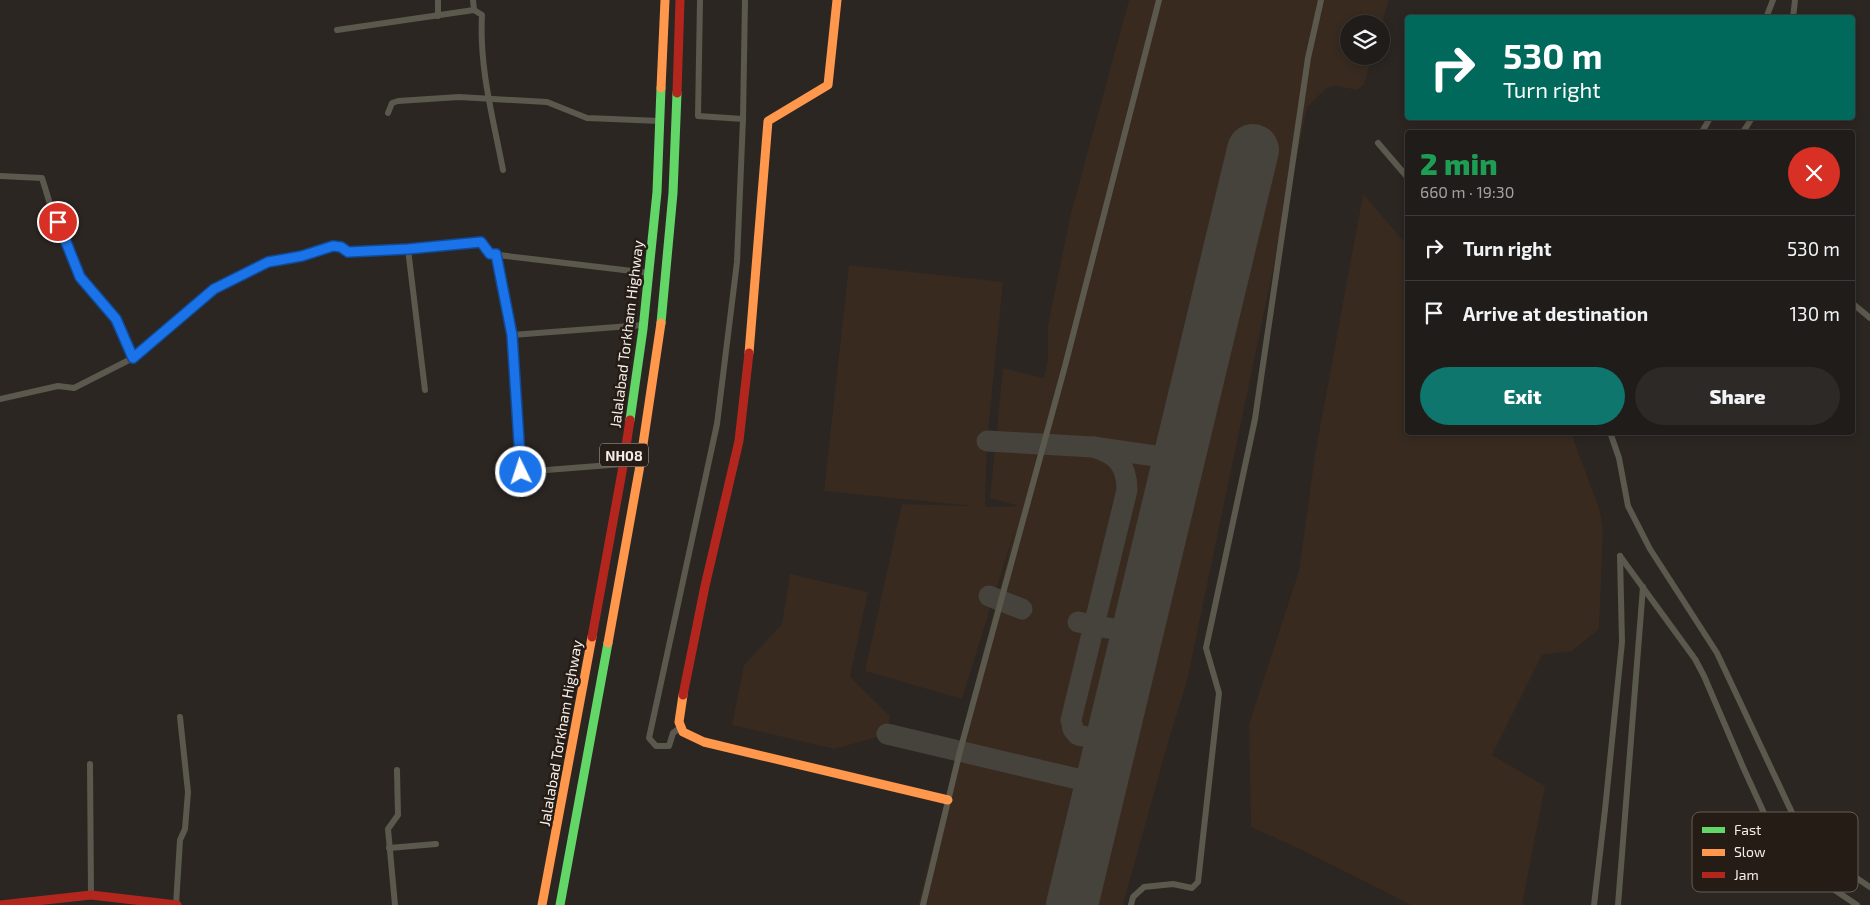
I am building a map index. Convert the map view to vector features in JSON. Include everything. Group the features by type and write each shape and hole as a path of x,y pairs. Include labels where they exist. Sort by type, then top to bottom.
{"main road":[{"name":"Jalalabad Torkham Highway","path":"542,905 623,464 643,325 657,192 665,0"},
{"name":"NH08","path":"560,905 639,471 660,332 673,193 680,0"},
{"path":"837,0 828,85 768,121 754,303 739,441 705,586 679,722 684,732 704,742 948,800"},
{"path":"0,905 91,895 135,903 177,905"}],"street":[{"path":"438,0 438,16"},
{"path":"473,0 474,10"},
{"path":"700,0 698,116 743,119"},
{"path":"681,727 673,733 669,746 656,746 649,738 717,424 737,262 743,119 745,0"},
{"path":"923,905 960,751 1065,366 1159,0"},
{"path":"1131,905 1133,897 1144,887 1173,884 1192,888 1198,882 1219,693 1206,648 1255,419 1308,58 1322,0"},
{"path":"1767,15 1773,0"},
{"path":"1793,15 1795,0"},
{"path":"337,30 474,10 482,15 480,40 483,68 503,170"},
{"path":"388,113 392,103 398,101 459,97 547,102 587,118 660,121"},
{"path":"1378,142 1405,174"},
{"path":"0,176 42,178 50,204 80,277 116,319 133,358"},
{"path":"0,398 58,386 74,388 133,358 214,289 268,262 302,256 333,246 341,247 348,252 408,249 481,242 490,254 649,273"},
{"path":"408,249 424,390"},
{"path":"496,254 512,335 521,472 623,464"},
{"path":"1855,306 1870,318"},
{"path":"512,335 643,325"},
{"path":"1611,435 1619,458 1628,506 1650,549 1717,654 1792,812"},
{"path":"1594,905 1622,642 1620,556 1695,658 1764,812"},
{"path":"1618,905 1642,587"},
{"path":"177,905 180,840 185,829 188,792 180,717"},
{"path":"90,764 91,895"},
{"path":"395,905 388,829 398,815 397,770"},
{"path":"389,848 436,844"},
{"path":"1858,879 1870,887"},
{"path":"1838,892 1857,905"}],"shaded area":[{"path":"1129,0 1389,0 1384,15 1340,15 1340,65 1369,65 1364,84 1356,90 1338,86 1325,89 1307,107 1187,681 1123,905 918,905 1015,529 962,699 865,671 902,504 973,506 824,491 849,265 1003,282 987,441 985,507 1019,506 990,498 1003,368 1044,378 1048,359 1048,325 1071,213"},
{"path":"1363,194 1405,243 1405,435 1572,435 1599,508 1603,527 1599,629 1572,651 1542,655 1492,755 1545,786 1522,905 1411,905 1304,851 1251,827 1249,724 1299,571 1315,455"},
{"path":"790,574 868,592 850,677 890,716 887,734 835,749 732,725 744,665 782,624"}],"taxiway":[{"path":"987,441 1093,447 1169,458 1174,461 1177,469"},
{"path":"1166,457 1175,454 1184,443"},
{"path":"1093,447 1108,453 1119,461 1125,474 1127,490 1071,720 1073,729 1078,735 1111,742"},
{"path":"989,596 1022,609"},
{"path":"1128,632 1137,626 1142,614"},
{"path":"1078,622 1128,632 1135,645"},
{"path":"887,734 1086,781 1096,791 1097,804"},
{"path":"1086,781 1094,781 1099,778 1106,766"}],"runway":[{"path":"1072,905 1253,150"}],"traffic: fast":[{"path":"630,420 643,329 657,192 661,88"},
{"path":"661,323 673,193 677,93"},
{"path":"560,905 608,643"}],"traffic: slow":[{"path":"661,88 665,0"},
{"path":"749,353 768,121 828,85 837,0"},
{"path":"608,643 639,471 661,323"},
{"path":"542,905 592,637"},
{"path":"683,695 679,722 683,732 704,742 948,800"}],"traffic: jam":[{"path":"677,93 680,0"},
{"path":"683,695 705,586 739,441 749,353"},
{"path":"592,637 630,420"},
{"path":"0,905 91,895 177,905"}],"route":[{"path":"58,222 80,277 116,319 133,358 214,289 268,262 302,256 333,246 341,247 348,252 408,249 481,242 490,254 496,254 512,335 521,472"}]}
